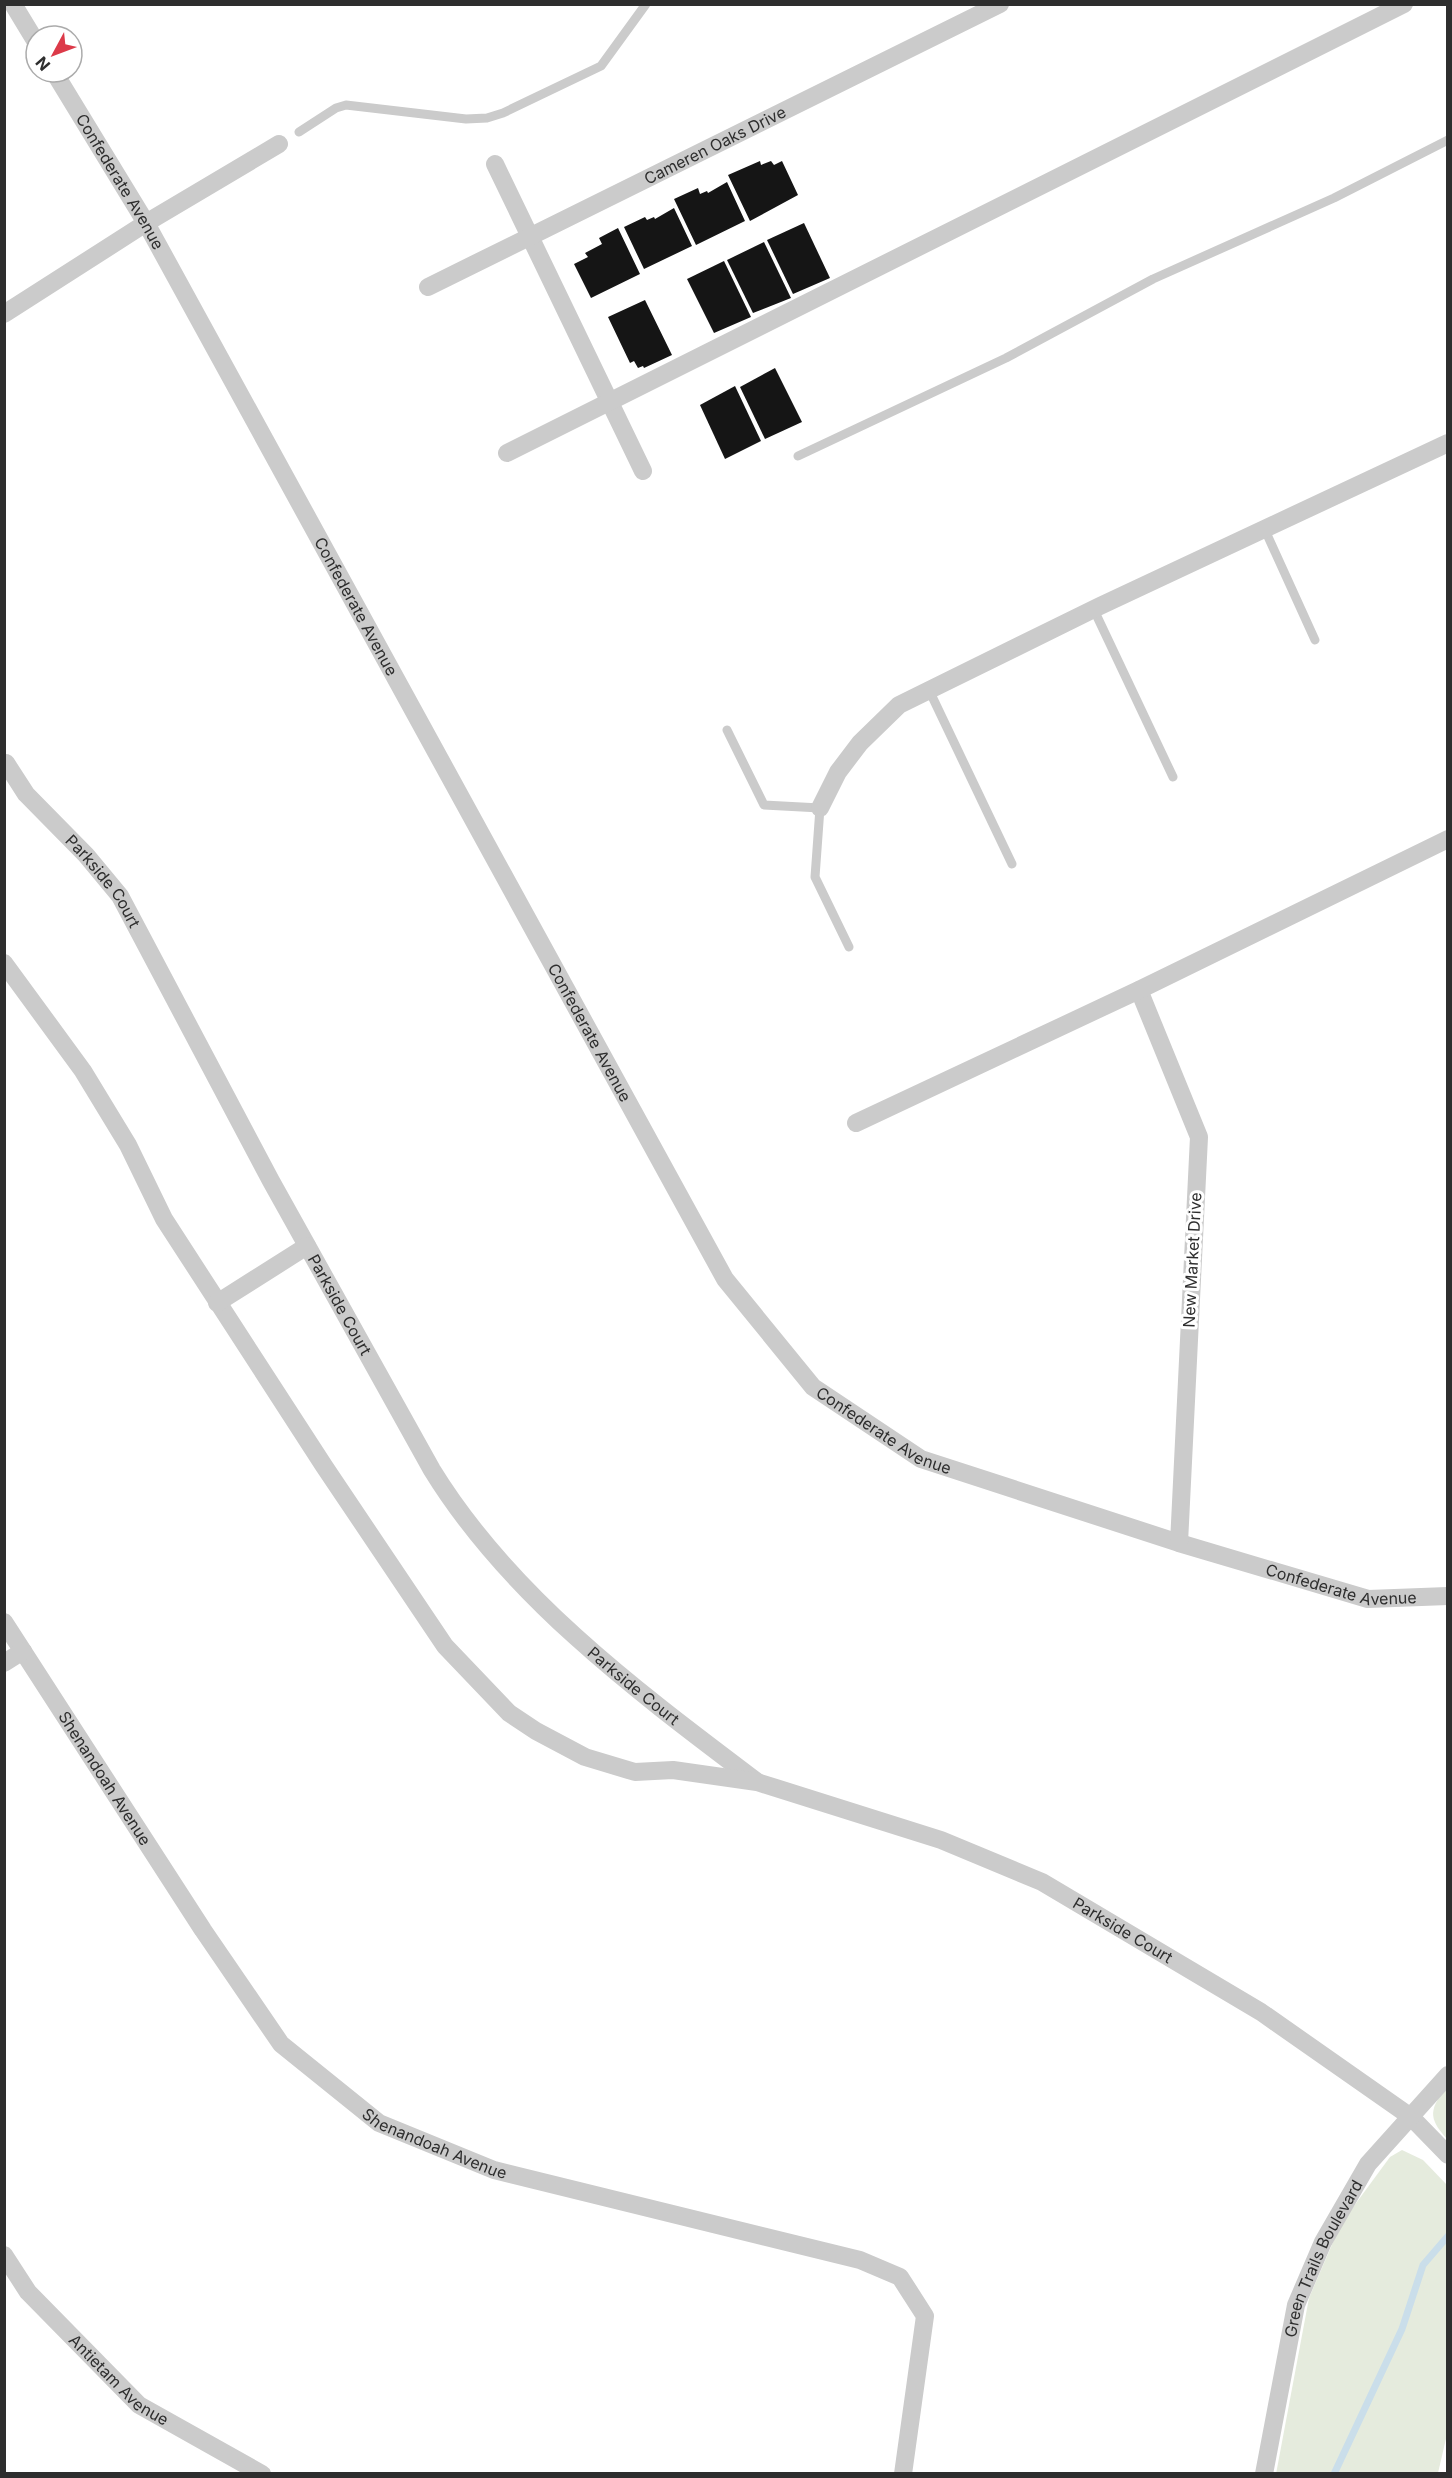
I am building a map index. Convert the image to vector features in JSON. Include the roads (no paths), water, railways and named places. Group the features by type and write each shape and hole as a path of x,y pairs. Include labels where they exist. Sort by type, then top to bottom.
{"street":[{"path":"14,4 26,24"},
{"name":"Cameren Oaks Drive","path":"428,287 1000,4"},
{"path":"507,453 1404,4"},
{"name":"Confederate Avenue","path":"61,84 146,224 725,1278 813,1387 921,1459 1179,1543 1368,1599 1448,1596"},
{"path":"4,314 146,224 279,144"},
{"path":"495,164 643,471"},
{"path":"820,808 838,772 860,743 899,705 1448,443"},
{"name":"Parkside Court","path":"4,764 6,763 26,794 86,855 120,896 307,1246 453,1505 524,1587 593,1650 664,1712 757,1782"},
{"path":"856,1123 1139,990 1448,839"},
{"name":"Parkside Court","path":"4,963 83,1071 128,1145 164,1219 324,1466 446,1646 509,1713 536,1731 585,1757 635,1772 673,1770 757,1782 941,1840 1042,1882 1261,2012 1411,2117 1448,2155"},
{"name":"New Market Drive","path":"1139,990 1199,1137 1179,1543"},
{"path":"217,1303 307,1246"},
{"name":"Shenandoah Avenue","path":"4,1622 203,1930 281,2044 379,2123 494,2170 860,2260 900,2277 925,2316 903,2474"},
{"path":"4,1663 23,1651"},
{"name":"Green Trails Boulevard","path":"1264,2474 1296,2305 1323,2242 1368,2164 1448,2075"},
{"name":"Antietam Avenue","path":"4,2255 28,2292 139,2405 262,2474"}],"lane":[{"path":"299,132 336,108 346,105 466,119 487,118 503,113 601,66 646,4"},
{"path":"798,456 1006,358 1153,279 1334,198 1448,140"},
{"path":"1265,530 1315,640"},
{"path":"1094,610 1173,777"},
{"path":"929,690 1012,864"},
{"path":"727,730 764,806 820,808 815,878 849,946"}],"waterway":[{"path":"1334,2474 1402,2329 1423,2265 1448,2236"}]}
